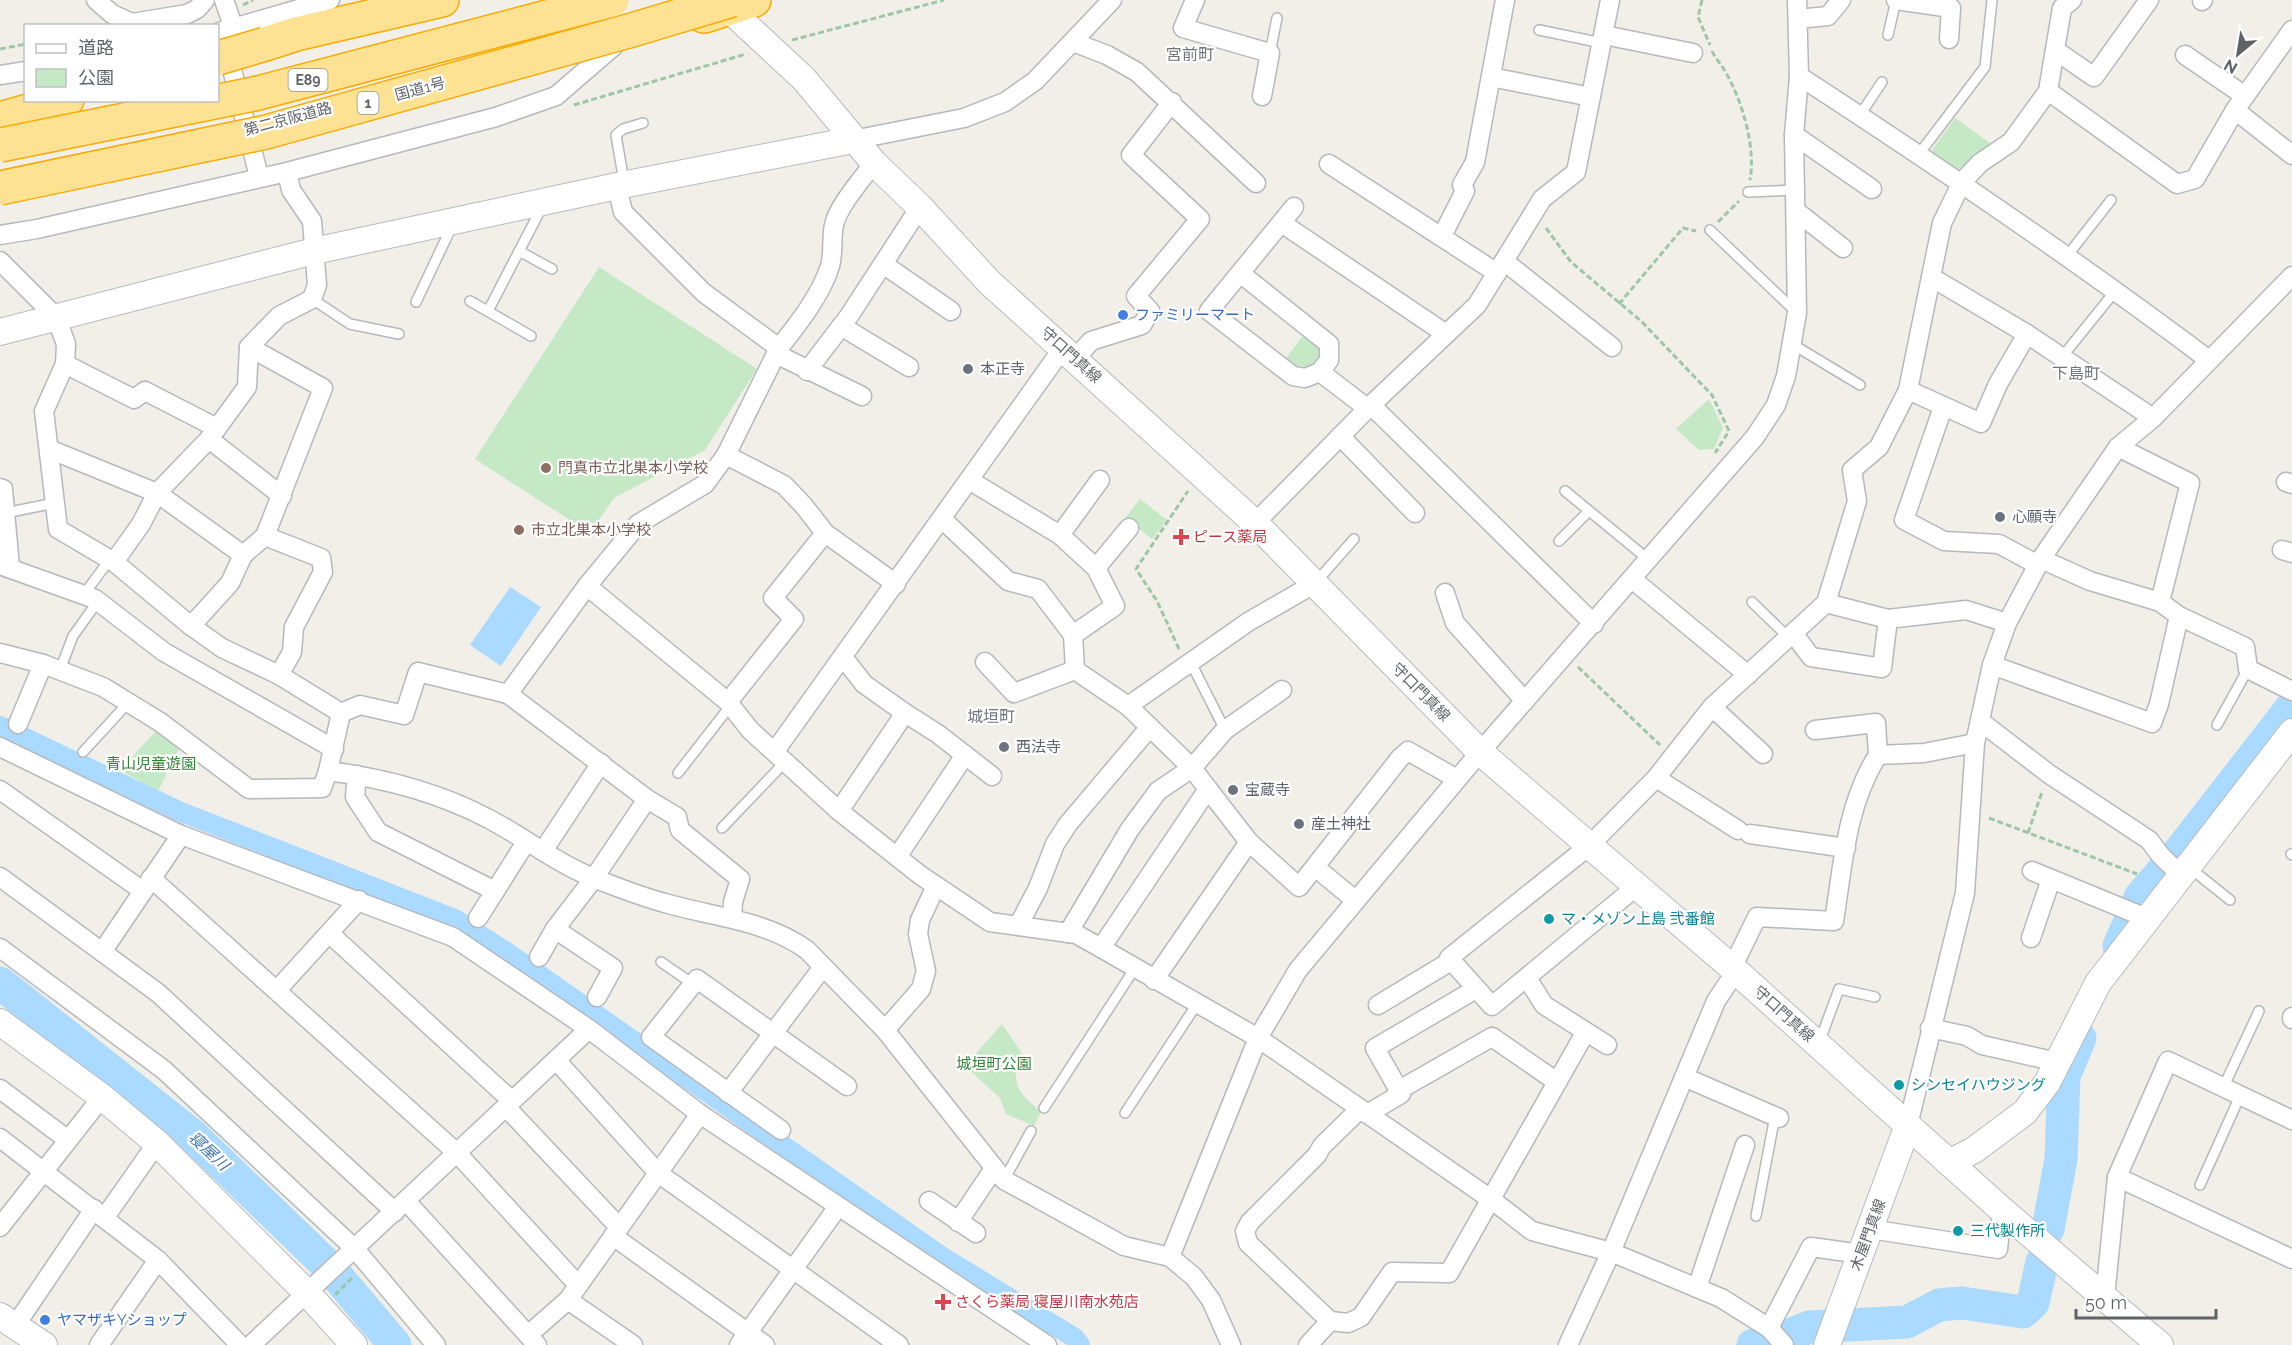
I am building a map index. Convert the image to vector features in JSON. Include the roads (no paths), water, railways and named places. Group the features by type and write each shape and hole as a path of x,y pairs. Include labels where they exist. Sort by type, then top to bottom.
{"highway":[{"path":"221,40 265,45 296,34 442,0"},
{"path":"219,95 586,0"},
{"name":"E89","path":"219,99 254,94 612,0"},
{"path":"200,145 238,147 614,46 729,2"},
{"name":"国道1号","path":"0,188 266,132 729,2"},
{"name":"第二京阪道路","path":"0,182 111,161 262,127 729,2"},
{"path":"0,119 60,102"},
{"name":"E89","path":"0,145 202,102"},
{"path":"0,129 183,105"},
{"path":"0,138 183,105"},
{"path":"0,198 111,161"}],"main road":[{"name":"守口門真線","path":"729,2 804,80 874,163 920,207 989,282 1255,523 1480,752 1734,969 2002,1210 2160,1345"},
{"path":"0,332 314,251 621,185 853,140"},
{"path":"1949,1163 1974,1150 2025,1112 2047,1083 2098,983 2149,919 2175,866 2292,732"},
{"path":"0,1022 102,1097 157,1143 318,1297 354,1345"},
{"name":"木屋門真線","path":"1827,1345 1908,1125"},
{"path":"8,1321 44,1345"}],"street":[{"path":"96,0 106,20 132,23 187,14 197,9 206,0"},
{"path":"221,40 231,20 224,0"},
{"path":"221,40 330,0"},
{"path":"853,140 964,118 1005,102 1035,81 1112,0"},
{"path":"1195,0 1183,28 1270,53 1262,96"},
{"path":"1442,236 1465,192 1462,185 1475,162 1505,0"},
{"path":"1255,523 1369,407 1477,305 1542,199 1576,172 1610,0"},
{"path":"1170,1257 1258,1038 1298,970 1480,752 1755,437 1776,405 1786,376 1797,313 1794,135 1799,76 1797,0"},
{"path":"1798,19 1828,16 1841,0"},
{"path":"1896,0 1951,8 1949,39"},
{"path":"1637,886 1492,1006 1449,958 1589,846 1656,778 1712,707 1826,603 1857,501 1852,470 1880,447 1908,390 1942,223 1962,182 1980,163 2011,142 2048,91 2062,8 2072,0"},
{"path":"2055,50 2094,77 2149,0"},
{"path":"2048,91 2177,184 2195,179 2240,103 2292,30"},
{"path":"1603,39 1693,52"},
{"path":"221,40 226,45 259,177"},
{"path":"1073,42 1107,55 1137,72 1172,102 1256,183"},
{"path":"0,235 37,229 287,172 496,117 556,96 614,46"},
{"path":"2185,55 2240,103 2292,155"},
{"path":"0,75 24,71"},
{"path":"1799,76 1962,182 2116,290 2209,360"},
{"path":"1491,77 1591,97"},
{"path":"781,756 843,657 943,520 969,480 1069,354 1091,341 1142,325 1150,311 1137,296 1200,219 1131,155 1172,102"},
{"path":"1794,135 1872,189"},
{"path":"508,694 587,586 638,524 705,484 726,455 777,351 819,290 831,259 834,224 874,163"},
{"path":"1329,164 1442,236 1500,267 1612,347"},
{"path":"112,561 141,524 157,493 213,434 247,387 249,347 279,316 312,299 317,285 312,221 291,190 287,172"},
{"path":"621,185 623,212 704,293 777,351 807,371 862,396"},
{"path":"807,371 841,326 920,207"},
{"path":"1240,273 1329,344 1329,360 1320,372 1305,378 1293,376 1209,311 1240,273 1294,207"},
{"path":"1796,210 1843,248"},
{"path":"1289,228 1446,334"},
{"path":"0,261 56,317 66,344 64,364 45,411 58,529 112,561 191,626 222,648 279,675 341,713"},
{"path":"883,264 951,310"},
{"path":"1908,1125 1965,893 1975,743 1992,665 2007,623 2040,562 2118,447 2153,418 2292,276"},
{"path":"1931,277 2028,334 2153,418"},
{"path":"841,326 909,367"},
{"path":"1908,390 1981,423 1998,384 2028,334"},
{"path":"191,626 230,583 243,555 265,536 323,388 249,347"},
{"path":"64,364 134,399 145,392 213,434 282,496"},
{"path":"1320,372 1369,407 1593,624"},
{"path":"1943,407 1904,520 1944,541 2000,544 2090,581 2160,602 2179,616 2245,647 2248,669 2292,691"},
{"path":"1340,436 1415,513"},
{"path":"2118,447 2190,483 2160,602"},
{"path":"49,449 157,493 243,555"},
{"path":"726,455 784,485 825,533 896,584"},
{"path":"969,480 1060,535 1096,568 1115,606 1073,635"},
{"path":"1060,535 1100,480"},
{"path":"0,488 3,489 5,513 5,566 92,597 164,652 334,749"},
{"path":"943,520 1008,581 1038,589 1073,635 1075,670"},
{"path":"1096,568 1129,528"},
{"path":"729,704 794,619 773,598 825,533"},
{"path":"265,536 321,558 323,572 294,627 292,652 279,675"},
{"path":"1632,579 1748,675"},
{"path":"1128,706 1248,622 1314,584"},
{"path":"587,586 729,704 750,730 781,756 838,812 936,886 990,922 1068,933 1101,948 1258,1038 1492,1200 1532,1231 1611,1252 1721,1298 1769,1328 1784,1345"},
{"path":"1445,594 1455,623 1525,701"},
{"path":"1826,603 1888,619 1966,610 2007,623"},
{"path":"1992,665 2152,723 2160,704 2179,616"},
{"path":"1791,636 1810,657 1882,668 1888,619"},
{"path":"0,653 51,667 103,687 249,789 322,788 334,749 341,713"},
{"path":"843,657 864,684 992,776"},
{"path":"985,662 1014,693 1075,670"},
{"path":"18,724 51,667"},
{"path":"1075,670 1128,706 1150,727 1192,768 1249,842 1299,886 1400,758 1408,751 1457,779"},
{"path":"341,713 360,705 404,715 418,672 508,694 647,799 677,817 680,830 740,879 733,902 732,918"},
{"path":"1068,933 1130,829 1158,791 1192,768 1225,730 1282,690"},
{"path":"1712,707 1762,754"},
{"path":"838,812 905,713"},
{"path":"1980,721 2049,774 2149,840 2175,866"},
{"path":"1568,1345 1611,1252 1716,1001 1734,969 1757,917 1834,921 1853,808 1866,773 1878,755 1876,723 1815,730"},
{"path":"1018,926 1038,888 1054,844 1068,824 1150,727"},
{"path":"1878,755 1924,753 1975,743"},
{"path":"0,747 181,835 453,937 589,1029 700,1114 837,1208 1047,1345"},
{"path":"897,857 965,755"},
{"path":"543,851 601,763"},
{"path":"328,771 385,779 420,791 488,818 526,842 594,878 666,903 732,918 792,939 885,1030 998,1175 1124,1246 1170,1257 1194,1277 1211,1300 1231,1345"},
{"path":"357,775 355,797 378,832 495,891"},
{"path":"1656,778 1744,832 1846,848"},
{"path":"1101,948 1208,789"},
{"path":"0,790 147,885 277,990 457,1153 573,1293 633,1345"},
{"path":"539,957 555,929 594,878 647,799"},
{"path":"102,952 181,835"},
{"path":"477,918 526,842"},
{"path":"1154,980 1249,842"},
{"path":"1315,867 1355,900"},
{"path":"2032,870 2149,919"},
{"path":"0,877 158,993 401,1206 532,1340 573,1293 700,1114"},
{"path":"2031,938 2051,879"},
{"path":"885,1030 921,989 926,971 918,934 920,920 936,886"},
{"path":"277,990 359,900"},
{"path":"555,929 613,968 597,997"},
{"path":"329,933 509,1104 616,1232 744,1339 765,1345"},
{"path":"0,948 164,1070 355,1249 436,1345"},
{"path":"1378,1005 1451,961"},
{"path":"728,1093 823,967"},
{"path":"1527,978 1545,1005 1585,1033 1607,1045"},
{"path":"782,1130 651,1036 697,979 774,1032 846,1086"},
{"path":"1476,989 1375,1048 1401,1094 1364,1112 1322,1146 1317,1155 1250,1221 1245,1231 1248,1243 1330,1321 1348,1323 1361,1317 1392,1272 1449,1273 1585,1033"},
{"path":"1930,1028 1967,1036 1982,1045 2057,1062"},
{"path":"250,1345 318,1297 355,1249 589,1029"},
{"path":"1399,1090 1492,1037 1557,1082"},
{"path":"556,1060 658,1173 898,1345"},
{"path":"2105,1297 2117,1177 2168,1061 2292,1120"},
{"path":"1684,1077 1777,1117"},
{"path":"0,1089 68,1140"},
{"path":"0,1227 102,1097"},
{"path":"0,1138 158,1260 240,1345"},
{"path":"8,1321 157,1143"},
{"path":"1697,1288 1745,1145"},
{"path":"958,1222 998,1175"},
{"path":"2117,1177 2292,1259"},
{"path":"929,1201 976,1233"},
{"path":"744,1339 837,1208"},
{"path":"1870,1229 1998,1249 2002,1210"},
{"path":"1769,1328 1811,1247 1860,1254"},
{"path":"99,1345 158,1260"},
{"path":"1313,1344 1330,1321"}],"lane":[{"path":"1888,35 1896,0"},
{"path":"1919,154 1985,67 1992,0"},
{"path":"1270,53 1277,18"},
{"path":"1539,30 1603,39"},
{"path":"1860,115 1882,82"},
{"path":"621,185 616,135 623,129 643,123"},
{"path":"1748,192 1795,190"},
{"path":"2067,256 2111,200"},
{"path":"488,311 544,201"},
{"path":"416,302 454,221"},
{"path":"1710,230 1797,313"},
{"path":"519,250 552,270"},
{"path":"2062,357 2116,290"},
{"path":"312,299 350,324 399,334"},
{"path":"470,301 531,336"},
{"path":"1792,344 1860,385"},
{"path":"1565,491 1649,560"},
{"path":"5,513 55,503"},
{"path":"1559,541 1589,511"},
{"path":"1314,584 1354,538"},
{"path":"51,667 73,636 112,561"},
{"path":"1752,602 1791,636"},
{"path":"1188,663 1225,730"},
{"path":"2217,725 2248,669"},
{"path":"83,752 128,703"},
{"path":"678,773 729,704"},
{"path":"722,828 781,756"},
{"path":"2175,866 2230,900"},
{"path":"662,962 693,984"},
{"path":"1044,1108 1135,968"},
{"path":"1819,1045 1839,989 1875,997"},
{"path":"1125,1113 1197,1004"},
{"path":"2223,1088 2259,1011"},
{"path":"2200,1185 2240,1096"},
{"path":"1756,1216 1777,1117"},
{"path":"998,1175 1031,1131"}],"water":[{"path":"510,587 541,607 501,666 470,645"}],"waterway":[{"path":"2119,946 2141,896 2180,851 2292,707"},
{"path":"0,726 181,812 455,919 508,953 941,1256 1075,1338 1080,1345"},
{"name":"寝屋川","path":"0,983 192,1135 330,1268 395,1345"},
{"path":"2048,1229 2061,1159 2064,1076 2080,1038"},
{"path":"1753,1345 1769,1344 1809,1327 1907,1322 1939,1305 1962,1303 2023,1312 2033,1303 2042,1262"}],"place":[{"name":"ファミリーマート","path":"1123,315"},
{"name":"本正寺","path":"968,369"},
{"name":"門真市立北巣本小学校","path":"546,468"},
{"name":"心願寺","path":"2000,517"},
{"name":"市立北巣本小学校","path":"519,530"},
{"name":"ピース薬局","path":"1181,537"},
{"name":"西法寺","path":"1004,747"},
{"name":"宝蔵寺","path":"1233,790"},
{"name":"産土神社","path":"1299,824"},
{"name":"マ・メゾン上島 弐番館","path":"1549,919"},
{"name":"シンセイハウジング","path":"1899,1085"},
{"name":"三代製作所","path":"1958,1231"},
{"name":"さくら薬局 寝屋川南水苑店","path":"943,1302"},
{"name":"ヤマザキYショップ","path":"45,1320"}],"district":[{"name":"宮前町","path":"1190,54"},
{"name":"下島町","path":"2076,373"},
{"name":"城垣町","path":"991,716"}],"park label":[{"name":"青山児童遊園","path":"151,764"},
{"name":"城垣町公園","path":"994,1064"}]}
